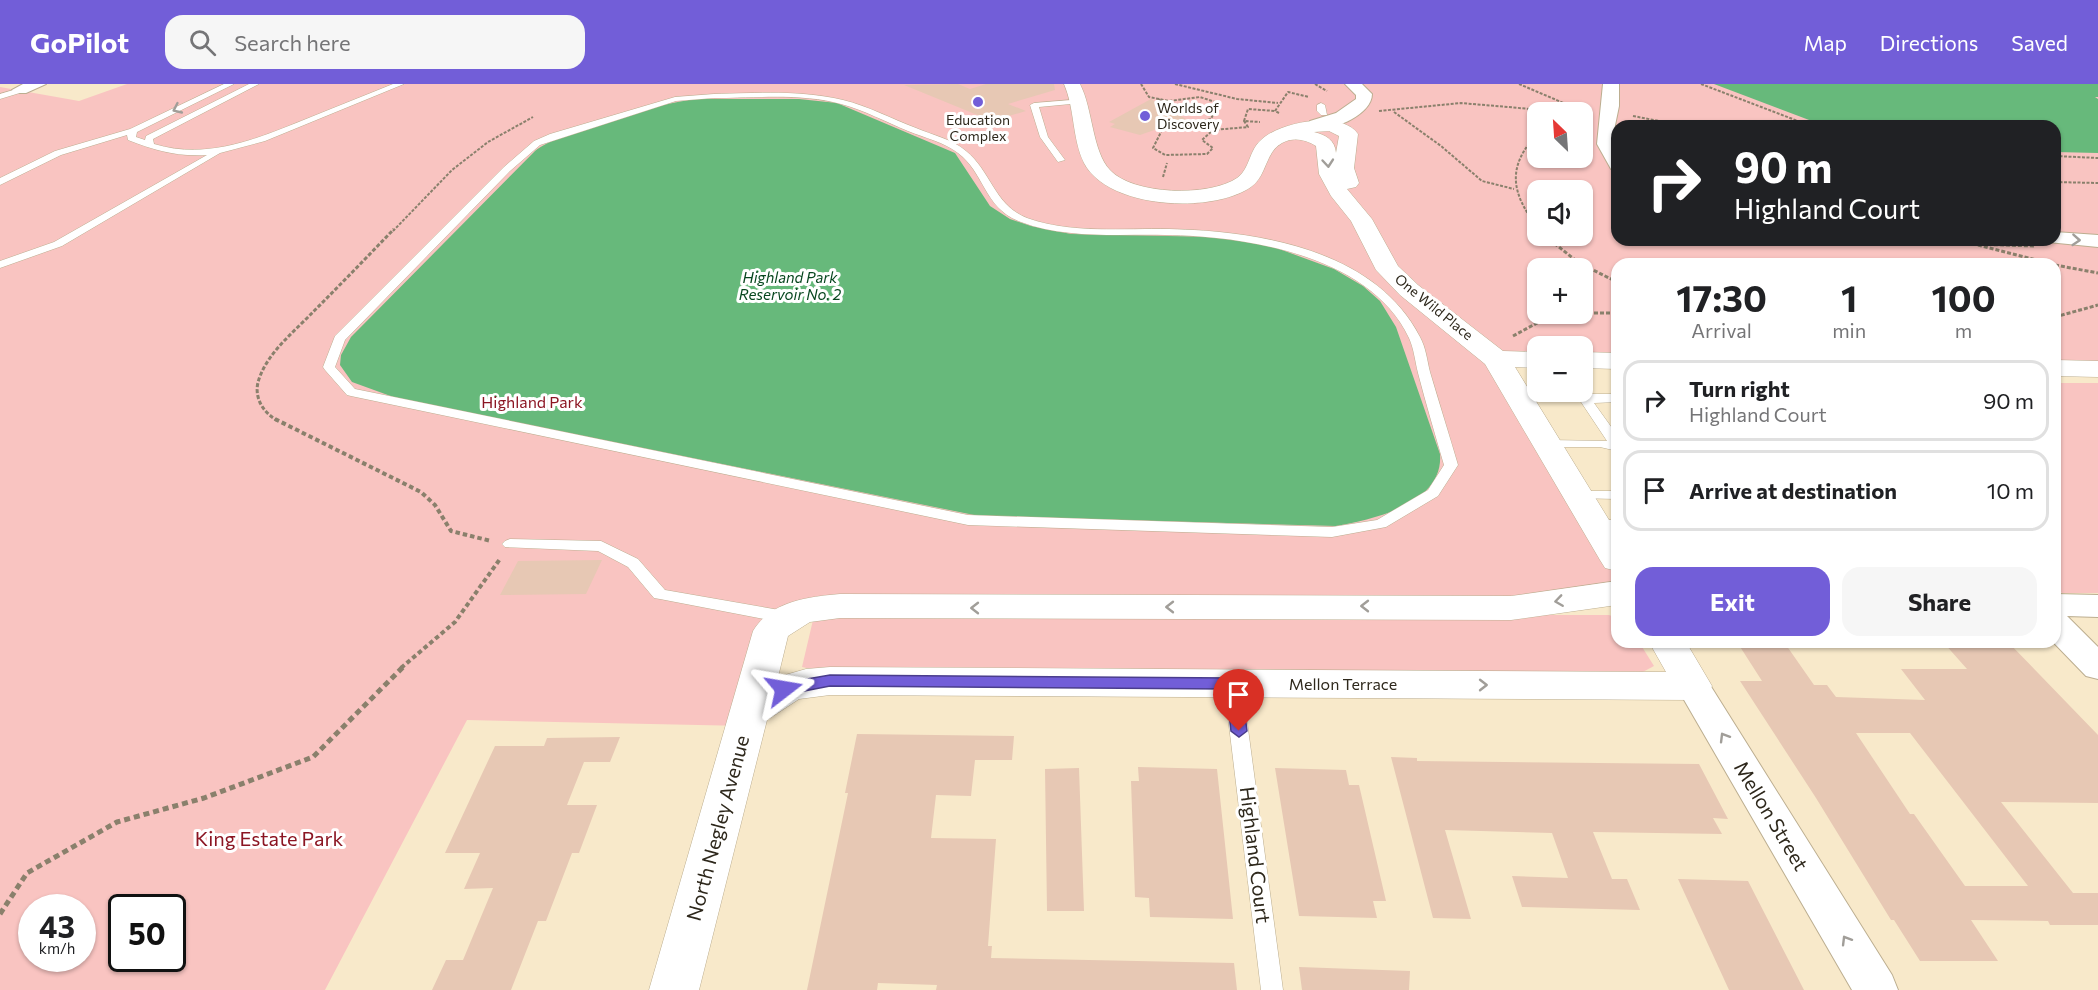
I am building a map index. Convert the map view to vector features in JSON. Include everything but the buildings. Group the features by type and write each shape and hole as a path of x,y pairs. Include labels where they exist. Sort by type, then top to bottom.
{"main road":[{"name":"One Wild Place","path":"1076,93 1094,163 1111,181 1147,193 1184,196 1233,189 1254,172 1263,148 1282,125 1320,114 1349,134 1344,168 1361,219"},
{"name":"One Wild Place","path":"1282,125 1323,142 1329,174 1341,196 1361,219 1395,278 1502,350"},
{"path":"1502,350 1527,357"},
{"path":"1502,350 1547,444 1578,495 1606,525 1611,541"},
{"path":"1593,360 1611,361"},
{"path":"2061,368 2098,369"},
{"path":"778,624 812,609 840,606 1511,608 1611,594"},
{"name":"North Negley Avenue","path":"674,990 750,712 778,624"},
{"name":"Mellon Street","path":"1671,648 1693,686"},
{"name":"Mellon Terrace","path":"750,712 772,693 796,685 830,681 1693,686"}],"street":[{"path":"20,90 38,84"},
{"path":"1320,114 1347,116 1357,108 1364,100 1364,94 1353,84"},
{"path":"1611,84 1613,98 1604,130 1604,144 1611,155"},
{"path":"2061,242 2098,242"},
{"path":"2061,606 2098,606"},
{"path":"2061,630 2098,667"},
{"name":"Mellon Street","path":"1693,686 1876,990"}],"lane":[{"path":"0,182 58,153 133,131 230,84"},
{"path":"150,147 149,138 255,84"},
{"path":"133,131 131,138 150,147 191,153 216,153 248,146 400,84"},
{"path":"0,87 20,90"},
{"path":"0,97 20,90"},
{"path":"1061,160 1044,137 1034,105 1076,93"},
{"path":"714,96 818,98 848,104 962,152 995,201 1013,215 1048,226 1083,231 1190,232 1235,236 1263,240 1322,260 1370,284 1394,309 1413,335 1451,465 1432,494 1381,524 1332,531 968,520 351,392 329,368 339,339 507,169 537,143 553,135 664,102 714,96"},
{"path":"0,265 58,244 216,153"},
{"path":"1611,398 1592,398 1587,402 1611,437"},
{"path":"1547,444 1611,445"},
{"path":"1578,495 1611,495"},
{"path":"510,544 601,546 633,563 660,594 778,624"},
{"name":"Highland Court","path":"1233,684 1272,990"}],"path":[{"path":"1141,84 1149,97 1171,101 1195,95 1211,98 1218,103 1211,119 1171,126 1162,130 1153,148 1169,155 1207,154 1213,148 1202,140 1214,130 1248,127 1244,121"},
{"path":"1176,84 1237,99 1278,103"},
{"path":"1275,111 1278,103 1288,92 1302,94 1320,114 1330,103 1333,95 1315,84"},
{"path":"1519,84 1563,102"},
{"path":"1701,84 1795,120"},
{"path":"1160,99 1164,111"},
{"path":"1357,108 1393,112 1461,103 1527,109"},
{"path":"1244,121 1248,109 1275,111 1284,116 1282,125"},
{"path":"1393,112 1441,146 1482,181 1514,189"},
{"path":"1633,116 1654,120"},
{"path":"0,914 27,873 117,822 204,798 313,756 392,676 455,622 510,544 468,537 451,531 435,505 421,492 271,417 261,408 257,386 269,360 284,342 452,170 488,142 532,117"},
{"path":"1244,121 1264,122"},
{"path":"1527,147 1522,154 1514,176 1514,189 1527,215"},
{"path":"1163,177 1169,155"},
{"path":"2061,156 2098,158"},
{"path":"2061,182 2098,183"},
{"path":"1558,246 1579,263 1611,279"},
{"path":"1985,246 2031,258"},
{"path":"2061,265 2098,273"},
{"path":"2061,315 2098,305"},
{"path":"1593,313 1611,313"},
{"path":"1502,350 1523,329 1535,324"}],"green space":[{"name":"Highland Park","path":"127,84 2098,84 2098,369 2061,368 2061,258 1611,258 1611,361 1593,360 1593,336 1527,336 1527,360 1497,359 1611,550 1611,594 1511,608 798,612 746,726 467,720 325,990 0,990 0,87 79,101"},
{"path":"2061,383 2098,383 2098,593 2062,593"},
{"path":"858,614 1609,615 1611,616 1611,648 1643,648 1654,666 1639,674 816,670 802,667 813,620"}],"water":[{"path":"1714,84 2098,84 2098,97 2095,97 2098,99 2098,153 2061,152 2061,120 1809,120"},
{"name":"Highland Park Reservoir No. 2","path":"695,99 799,99 837,103 955,153 990,206 1010,219 1031,226 1071,234 1217,237 1271,246 1334,269 1363,286 1380,301 1396,327 1440,454 1438,471 1431,485 1419,497 1404,506 1369,519 1336,526 979,516 396,398 352,382 340,365 341,355 351,337 535,151 548,143 588,127 636,112"}],"place":[{"name":"Education Complex","path":"978,102"},
{"name":"Worlds of Discovery","path":"1145,116"}],"route":[{"path":"784,689 812,682 830,681 1233,684 1239,731"}],"park label":[{"name":"King Estate Park","path":"269,839"}]}
